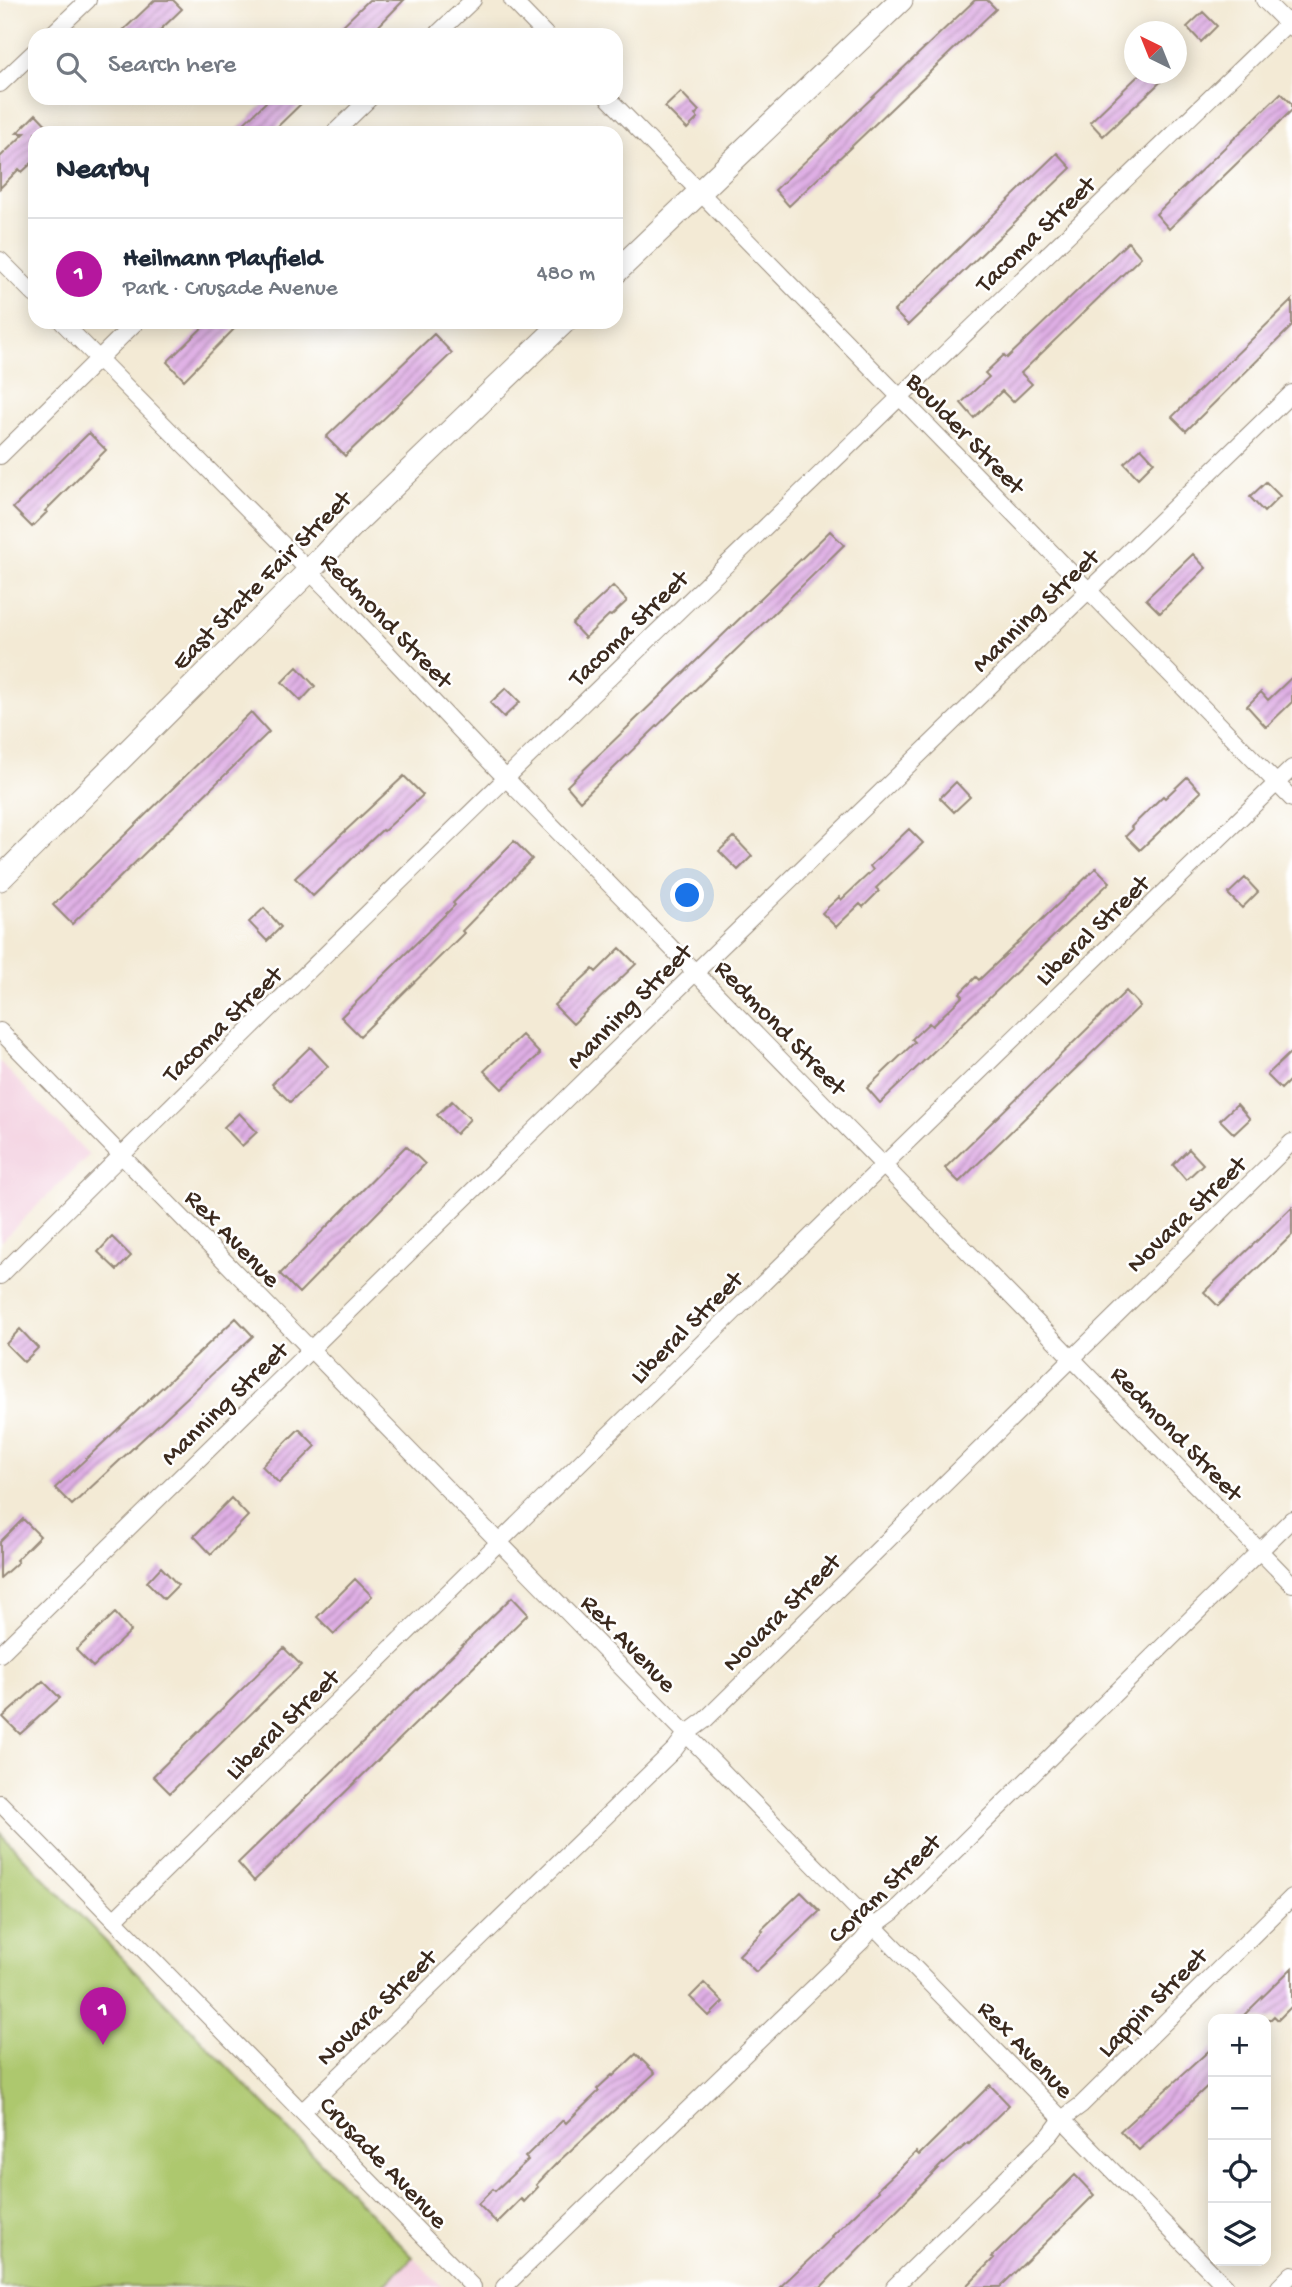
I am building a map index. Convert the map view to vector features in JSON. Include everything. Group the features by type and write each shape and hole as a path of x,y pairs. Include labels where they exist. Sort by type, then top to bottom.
{"street":[{"path":"58,28 88,0"},
{"path":"443,28 473,0"},
{"path":"512,0 539,28"},
{"path":"623,265 901,0"},
{"path":"1264,0 1290,23"},
{"name":"Tacoma Street","path":"0,1276 507,778 1290,23"},
{"path":"0,84 28,58"},
{"path":"341,126 363,105"},
{"name":"Boulder Street","path":"615,105 1292,799"},
{"path":"0,260 28,288"},
{"name":"Redmond Street","path":"69,329 309,571 695,972 1292,1584"},
{"path":"0,456 129,329"},
{"name":"East State Fair Street","path":"0,879 354,524 557,329"},
{"name":"Manning Street","path":"0,1654 695,972 1292,393"},
{"name":"Liberal Street","path":"114,1920 1292,768"},
{"name":"Rex Avenue","path":"0,1031 1226,2287"},
{"name":"Novara Street","path":"302,2112 1292,1142"},
{"name":"Coram Street","path":"504,2287 852,1951 874,1926 893,1912 1292,1519"},
{"name":"Crusade Avenue","path":"0,1803 473,2287"},
{"name":"Lappin Street","path":"894,2287 1050,2135 1062,2119 1081,2105 1292,1897"},
{"path":"1279,2287 1292,2274"}],"shaded area":[{"path":"0,1062 89,1155 0,1242"},
{"path":"413,2257 442,2287 383,2287"}],"green space":[{"path":"0,1833 413,2257 383,2287 0,2287"}],"building":[{"path":"155,0 173,0 182,9 162,28 125,28"},
{"path":"369,0 404,0 377,28 340,28"},
{"path":"975,0 987,0 996,9 789,206 775,190"},
{"path":"1203,12 1217,26 1201,42 1187,27"},
{"path":"1130,84 1158,84 1103,136 1090,122"},
{"path":"681,92 699,111 695,115 698,118 687,129 665,107"},
{"path":"1281,93 1292,104 1292,110 1169,229 1156,214"},
{"path":"263,105 300,105 278,126 241,126"},
{"path":"36,114 47,126 28,126 28,166 22,172 19,169 0,188 0,157 25,133 17,133"},
{"path":"1057,153 1071,168 908,325 894,311"},
{"path":"1128,242 1141,257 1021,373 1032,384 1013,402 1002,391 974,418 961,403 989,377 985,373 1004,355 1007,358"},
{"path":"1292,300 1292,326 1186,431 1172,417"},
{"path":"201,329 234,329 184,380 167,362"},
{"path":"434,334 452,353 345,456 326,437"},
{"path":"89,433 106,450 32,527 13,508"},
{"path":"1141,448 1154,462 1138,478 1124,463"},
{"path":"1266,482 1280,496 1264,512 1250,497"},
{"path":"830,531 844,545 580,801 567,786"},
{"path":"1193,554 1206,568 1160,613 1146,599"},
{"path":"613,586 627,601 585,638 572,624"},
{"path":"297,667 315,686 301,701 282,682"},
{"path":"1292,677 1292,702 1266,727 1247,706 1261,692 1268,700"},
{"path":"506,688 520,702 504,717 490,703"},
{"path":"251,712 269,732 72,924 53,905"},
{"path":"404,776 423,795 313,896 295,878"},
{"path":"1187,777 1201,792 1140,850 1126,836 1133,829 1131,827"},
{"path":"956,782 970,797 954,812 940,798"},
{"path":"909,829 923,843 876,888 879,891 863,907 860,904 836,927 822,913 839,897 841,900 873,870 870,866"},
{"path":"734,837 752,856 738,870 719,851"},
{"path":"514,841 532,859 462,931 464,933 360,1036 341,1017 455,905 453,903"},
{"path":"1096,868 1110,882 880,1103 867,1088 915,1042 912,1039 929,1023 932,1026 963,996 960,993 976,977 979,980"},
{"path":"1245,878 1258,892 1242,908 1228,894"},
{"path":"264,908 281,927 267,941 249,922"},
{"path":"620,948 636,964 573,1024 554,1005 593,969 596,972"},
{"path":"1126,991 1140,1006 959,1182 945,1168"},
{"path":"522,1035 540,1054 502,1089 484,1071"},
{"path":"310,1047 328,1066 290,1102 272,1084"},
{"path":"1292,1051 1292,1078 1281,1089 1267,1075"},
{"path":"452,1101 470,1119 456,1134 437,1115"},
{"path":"1237,1104 1250,1119 1234,1134 1220,1120"},
{"path":"239,1113 257,1132 242,1146 224,1127"},
{"path":"406,1146 425,1164 299,1293 280,1274"},
{"path":"1189,1149 1203,1164 1186,1180 1173,1165"},
{"path":"1292,1207 1292,1235 1218,1306 1204,1292"},
{"path":"112,1237 131,1256 117,1270 98,1252"},
{"path":"236,1318 253,1336 72,1505 55,1488"},
{"path":"20,1329 38,1348 24,1362 6,1344"},
{"path":"299,1429 316,1446 279,1483 262,1466"},
{"path":"231,1498 248,1516 211,1554 194,1536"},
{"path":"23,1519 40,1536 0,1578 0,1542"},
{"path":"161,1567 178,1585 164,1599 147,1582"},
{"path":"355,1579 372,1596 334,1634 317,1617"},
{"path":"512,1597 528,1614 254,1881 238,1863"},
{"path":"115,1613 131,1631 93,1667 76,1650"},
{"path":"284,1648 301,1665 170,1793 153,1776"},
{"path":"43,1681 60,1698 20,1734 3,1717"},
{"path":"801,1892 820,1911 756,1972 739,1955"},
{"path":"1292,1968 1292,2006 1278,2020 1274,2016 1271,2019 1271,2014 1245,2014"},
{"path":"704,1983 723,2002 709,2016 690,1997"},
{"path":"1208,2052 1208,2086 1139,2150 1120,2131"},
{"path":"636,2054 655,2073 558,2162 524,2202 521,2199 497,2223 478,2204 528,2160 525,2157 563,2120 566,2123 599,2091 597,2089"},
{"path":"990,2085 1009,2105 969,2144 943,2163 821,2287 780,2287 916,2152 919,2155"},
{"path":"1075,2175 1094,2195 1000,2287 965,2287 994,2258 992,2257"}],"place":[{"name":"Heilmann Playfield","path":"103,2045"}]}
